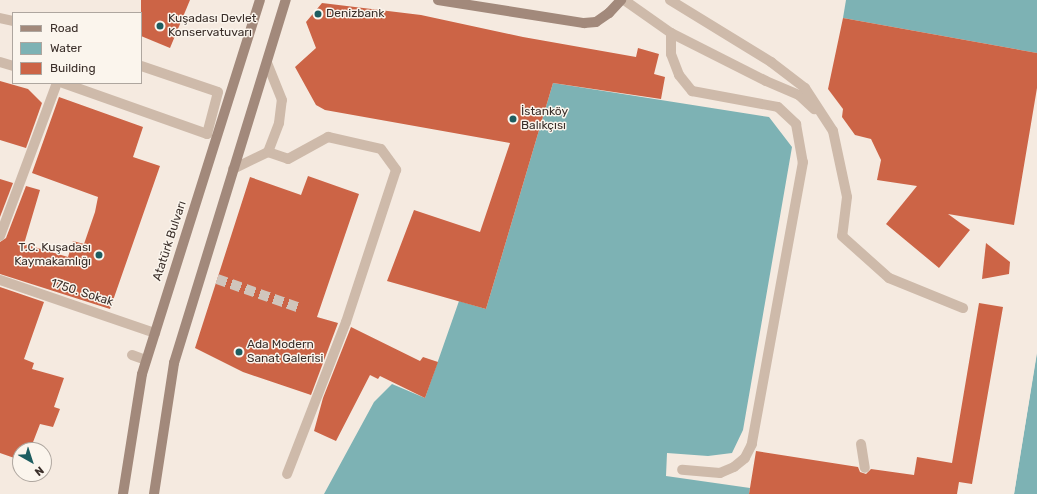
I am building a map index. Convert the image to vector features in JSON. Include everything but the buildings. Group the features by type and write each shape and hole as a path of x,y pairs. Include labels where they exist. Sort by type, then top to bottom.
{"main road":[{"name":"Atatürk Bulvarı","path":"123,494 142,374 260,0"},
{"path":"154,494 174,363 286,0"},
{"path":"438,0 584,22 596,22 609,13 621,0"}],"street":[{"path":"624,0 671,33 766,81 799,95 826,121"},
{"path":"670,0 771,62 805,88 833,131 846,197 842,236 889,278 963,308"},
{"path":"0,18 12,21"},
{"path":"671,33 671,54 679,75 692,91 778,107 796,124 803,162 752,444 745,458 734,467 720,472 682,470"},
{"path":"0,62 12,66"},
{"path":"233,169 268,152 280,123 282,100 266,63"},
{"path":"66,84 207,134 218,92 142,66"},
{"path":"1,232 57,84"},
{"path":"268,152 288,159 328,137 381,149 396,170 346,322 287,474"},
{"name":"1750. Sokak","path":"0,280 155,333"},
{"path":"132,355 146,360"},
{"path":"861,444 865,468"}],"water":[{"path":"846,0 1037,0 1037,53 843,18"},
{"path":"553,83 769,117 792,147 743,430 732,453 708,456 667,453 666,476 750,488 749,494 324,494 374,402 392,384 425,398 459,301 486,309"},
{"path":"1037,353 1037,494 1014,494"}],"pier":[{"path":"1037,351 1014,494 1012,494 1035,353"}],"tunnel":[{"path":"217,279 300,308"}],"place":[{"name":"Denizbank","path":"318,14"},
{"name":"Kuşadası Devlet Konservatuvarı","path":"160,26"},
{"name":"İstanköy Balıkçısı","path":"513,119"},
{"name":"T.C. Kuşadası Kaymakamlığı","path":"99,255"},
{"name":"Ada Modern Sanat Galerisi","path":"239,352"}]}
